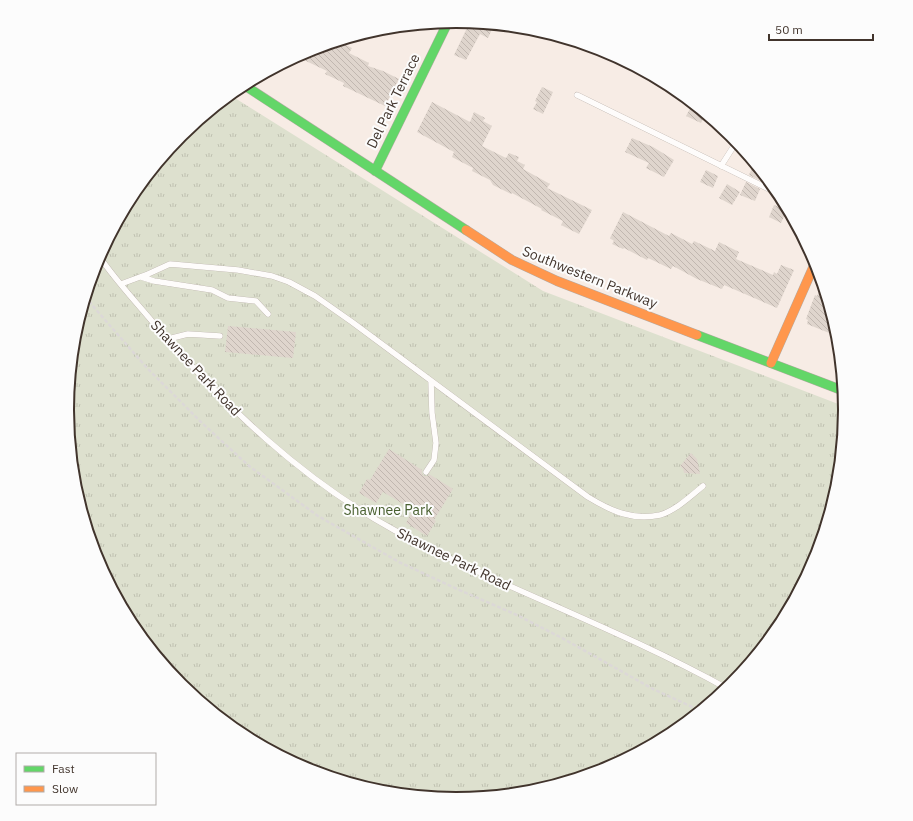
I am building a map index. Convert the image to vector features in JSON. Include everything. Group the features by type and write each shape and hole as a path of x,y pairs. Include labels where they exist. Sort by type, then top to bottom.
{"street":[{"name":"Del Park Terrace","path":"375,171 445,28"},
{"name":"Southwestern Parkway","path":"250,88 512,260 557,281 838,389"},
{"path":"771,363 812,270"}],"lane":[{"path":"577,95 769,190"},
{"path":"721,166 733,147"},
{"name":"Shawnee Park Road","path":"104,262 168,339 242,418 275,448 322,485 364,514 396,532 455,561 643,645 722,686"},
{"path":"121,284 170,264 238,270 272,276 289,282 327,304 588,497 609,509 634,517 661,515 678,506 704,486"},
{"path":"141,277 154,281 212,290 228,298 256,301 268,314"},
{"path":"168,339 188,334 220,336"},
{"path":"426,472 434,460 436,442 432,413 431,381"}],"green space":[{"name":"Shawnee Park","path":"235,98 543,291 839,404 836,460 826,509 819,533 800,580 775,623 744,663 727,681 709,698 669,729 626,754 603,764 579,773 531,786 506,790 456,793 407,790 382,786 334,773 310,764 287,754 244,729 204,698 186,681 169,663 138,623 113,580 103,557 94,533 81,485 77,460 74,410 77,361 81,336 94,288 103,264 113,241 138,198 169,158 186,140 204,123"}],"building":[{"path":"467,28 492,30 488,38 480,34 466,60 454,55"},
{"path":"345,45 352,48 349,53 369,63 368,66 399,79 385,106 343,86 344,83 325,74 327,71 304,60"},
{"path":"542,87 553,92 543,114 533,109"},
{"path":"432,102 470,122 474,112 485,118 483,121 492,126 482,146 506,158 509,153 519,157 517,161 525,165 523,169 550,184 547,188 592,210 579,234 561,225 563,221 541,210 542,209 493,185 490,180 472,171 473,168 452,157 454,152 417,132"},
{"path":"690,108 703,118 701,123 686,116"},
{"path":"632,138 653,147 674,160 664,177 646,168 649,163 625,152"},
{"path":"752,168 763,182 749,175"},
{"path":"706,170 718,176 713,188 700,182"},
{"path":"746,182 760,189 755,201 740,195"},
{"path":"727,184 740,192 732,205 719,198"},
{"path":"774,205 781,208 785,214 781,223 769,217"},
{"path":"623,212 669,236 671,233 692,244 694,241 715,251 719,242 739,252 736,259 773,275 774,272 777,274 781,265 794,270 777,308 724,285 722,289 697,279 673,266 671,269 612,244 614,241 610,238"},
{"path":"820,290 831,334 807,324 808,320 806,319 815,295 817,296"},
{"path":"228,326 296,332 293,358 225,352"},
{"path":"389,449 422,470 422,474 424,476 428,476 429,474 453,489 434,520 436,521 427,536 406,523 413,510 383,492 376,503 359,493 367,479 370,480"},
{"path":"691,453 697,459 700,474 684,473 680,466"}],"traffic: fast":[{"path":"375,171 445,28"},
{"path":"250,89 466,230"},
{"path":"697,335 838,389"}],"traffic: slow":[{"path":"466,230 512,260 557,281 697,335"},
{"path":"771,363 812,270"}]}
